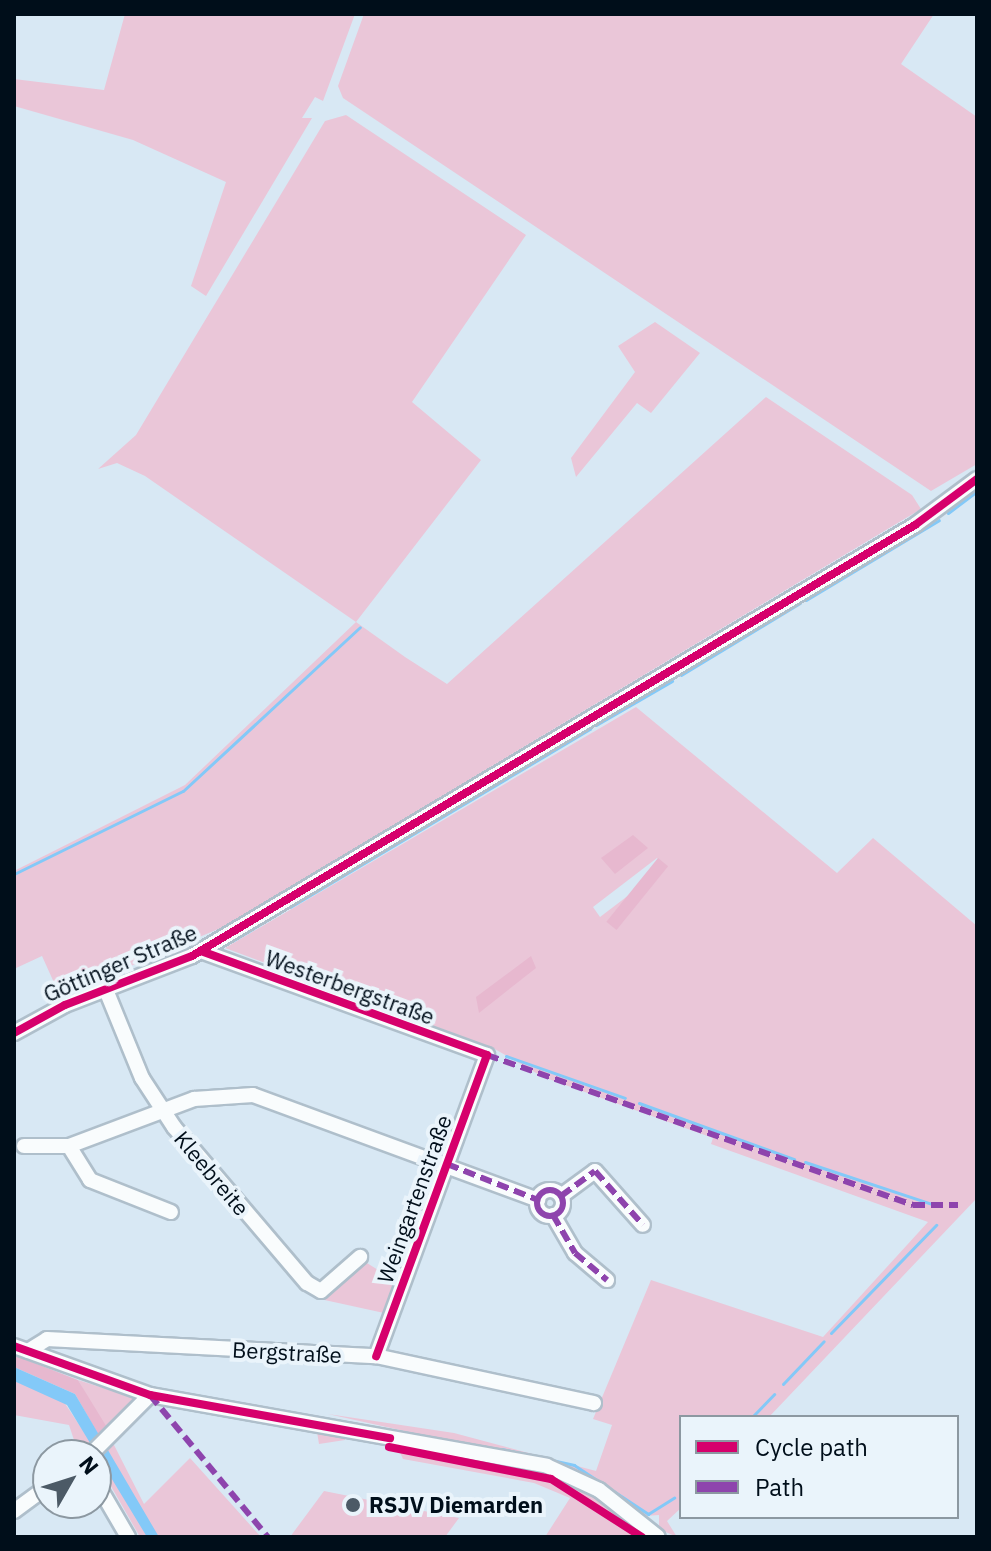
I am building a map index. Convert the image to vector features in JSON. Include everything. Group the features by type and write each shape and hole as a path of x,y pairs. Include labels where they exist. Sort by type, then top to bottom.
{"street":[{"name":"Göttinger Straße","path":"14,1033 106,990 201,951 915,525 977,479"},
{"name":"Westerbergstraße","path":"201,951 487,1055"},
{"name":"Kleebreite","path":"106,990 164,1111 307,1283 321,1291 360,1257"},
{"name":"Weingartenstraße","path":"376,1356 487,1055"},
{"path":"24,1146 69,1146 204,1096 253,1095 538,1200 542,1212 553,1215 575,1253 607,1280"},
{"path":"69,1146 90,1180 171,1212"},
{"path":"553,1215 561,1196 595,1171 643,1225"},
{"path":"538,1200 548,1190 561,1196"},
{"name":"Bergstraße","path":"21,1348 47,1339 376,1356 594,1403"},
{"path":"21,1348 150,1395 547,1466 629,1511 658,1537"},
{"path":"110,1439 150,1395"},
{"path":"14,1511 32,1498"},
{"path":"112,1510 128,1537"}],"shaded area":[{"path":"125,14 355,14 323,101 315,97 302,118 312,118 206,296 191,286 226,182 133,140 14,106 14,79 104,90"},
{"path":"364,14 934,14 901,64 977,117 977,464 931,491 343,98 338,86"},
{"path":"346,115 526,235 412,402 481,460 356,622 145,476 117,463 98,469 136,435 325,121"},
{"path":"655,322 700,353 651,413 637,403 576,477 571,458 635,372 618,346"},
{"path":"766,397 912,495 921,509 223,927 60,996 42,956 14,969 14,871 185,785 356,622 447,684"},
{"path":"636,707 837,873 873,838 977,926 977,1198 771,1415 679,1415 679,1510 667,1521 677,1537 659,1529 659,1515 644,1516 557,1465 328,1414 454,1433 596,1471 612,1425 593,1419 651,1280 823,1337 928,1222 711,1144 713,1138 543,1077 493,1048 225,948","holes":["657,858 667,866 600,917 593,907"]},
{"path":"633,835 648,848 615,874 601,858"},
{"path":"658,858 668,866 616,930 606,922"},
{"path":"531,956 536,968 479,1013 476,997"},
{"path":"362,1260 396,1281 384,1313 320,1299"},
{"path":"14,1355 78,1380 108,1429 103,1439 75,1394 14,1367"},
{"path":"78,1380 135,1398 139,1402 109,1435"},
{"path":"14,1381 62,1399 89,1439 74,1439 69,1425 14,1415"},
{"path":"317,1432 345,1436 345,1440 319,1444"},
{"path":"112,1444 144,1504 190,1458 261,1537 140,1537 112,1488"},
{"path":"397,1446 532,1467 583,1487 651,1537 545,1537 570,1498 534,1483 403,1459"},
{"name":"RSJV Diemarden","path":"324,1491 459,1518 445,1537 290,1537"}],"water":[{"path":"14,1367 75,1394 101,1439 88,1439 67,1405 14,1381"},
{"path":"112,1457 159,1537 147,1537 112,1479"}],"waterway":[{"path":"948,513 977,491"},
{"path":"806,600 939,520"},
{"path":"681,675 800,603"},
{"path":"14,874 183,791 360,627"},
{"path":"596,725 672,681"},
{"path":"290,907 590,729"},
{"path":"232,941 282,911"},
{"path":"69,995 118,977"},
{"path":"506,1056 625,1098"},
{"path":"639,1103 794,1159"},
{"path":"805,1162 932,1204"},
{"path":"831,1333 936,1225"},
{"path":"783,1384 824,1341"},
{"path":"754,1415 774,1394"},
{"path":"502,1449 574,1465 648,1514 674,1498"}],"marked path":[{"path":"487,1055 913,1205 958,1205"},
{"path":"447,1164 538,1200"},
{"path":"561,1196 595,1171 643,1225"},
{"path":"550,1190 559,1194 563,1203 559,1212 550,1216 541,1212 537,1203 541,1194 550,1190"},
{"path":"553,1215 575,1253 607,1280"},
{"path":"150,1395 268,1537"}],"cycle path":[{"path":"14,1033 65,1005 192,956 915,525 977,479"},
{"path":"201,951 487,1055 376,1356"},
{"path":"14,1346 150,1395 390,1438"},
{"path":"389,1447 551,1479 642,1537"}],"place":[{"name":"RSJV Diemarden","path":"353,1505"}]}
